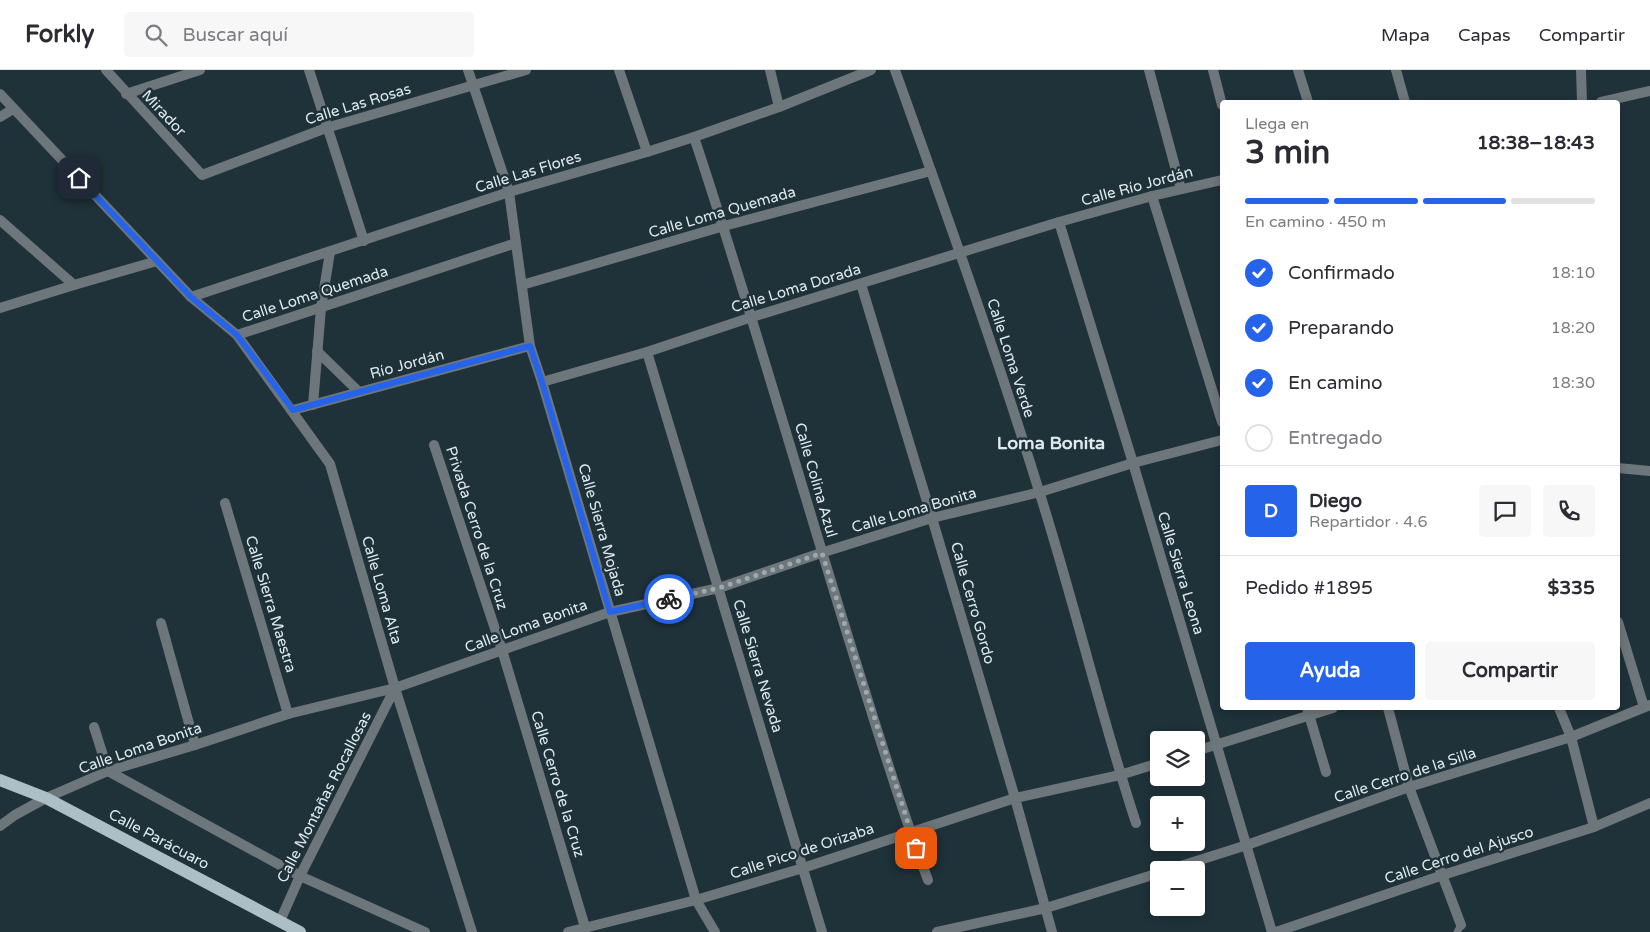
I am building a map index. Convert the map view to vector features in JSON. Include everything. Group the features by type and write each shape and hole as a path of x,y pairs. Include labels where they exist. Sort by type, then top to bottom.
{"main road":[{"name":"Calle Parácuaro","path":"0,780 46,798 300,932"}],"street":[{"name":"Mirador","path":"106,70 202,175"},
{"path":"126,94 200,70"},
{"path":"309,70 326,128 364,241"},
{"name":"Calle Sierra Mojada","path":"468,70 509,192 530,346 696,900 715,932"},
{"name":"Calle Las Rosas","path":"202,175 326,128 526,70"},
{"path":"620,70 647,152"},
{"path":"770,70 779,107"},
{"name":"Calle Las Flores","path":"191,297 509,192 647,152 779,107 871,70"},
{"name":"Calle Loma Verde","path":"895,70 960,252 1040,492 1120,775 1136,823"},
{"path":"1149,70 1180,189"},
{"path":"1213,70 1221,100"},
{"path":"1298,70 1307,100"},
{"path":"1396,70 1404,100"},
{"path":"1581,70 1582,100"},
{"path":"1609,100 1650,91"},
{"name":"Calle Loma Alta","path":"0,94 191,297 237,335 293,410 330,464 395,688 472,932"},
{"path":"0,116 13,109"},
{"name":"Calle Colina Azul","path":"694,136 724,226 822,553 909,832 928,880"},
{"name":"Calle Loma Quemada","path":"522,285 724,226 931,171"},
{"name":"Calle Río Jordán","path":"1059,222 1152,196 1220,180"},
{"path":"1152,196 1220,416"},
{"path":"0,220 74,285"},
{"name":"Calle Loma Dorada","path":"542,382 647,352 752,317 1059,222"},
{"name":"Calle Sierra Leona","path":"1059,222 1133,463 1272,932"},
{"name":"Calle Loma Quemada","path":"237,335 516,243"},
{"path":"313,405 320,308 330,252"},
{"path":"0,308 157,261"},
{"name":"Calle Cerro Gordo","path":"860,284 932,518 1052,932"},
{"name":"Río Jordán","path":"293,410 530,346"},
{"path":"317,352 358,392"},
{"name":"Calle Sierra Nevada","path":"647,352 822,932"},
{"name":"Calle Loma Bonita","path":"0,826 15,815 46,798 108,771 288,714 395,688 610,612 719,588 932,518 1040,492 1133,463 1220,441"},
{"name":"Privada Cerro de la Cruz","path":"434,445 502,650"},
{"path":"1620,468 1650,471"},
{"name":"Calle Sierra Maestra","path":"225,503 288,714"},
{"path":"162,622 195,745"},
{"path":"1620,628 1647,706"},
{"name":"Calle Cerro de la Cruz","path":"502,650 585,927"},
{"name":"Calle Montañas Rocallosas","path":"280,921 300,876 395,688"},
{"name":"Calle Cerro de la Silla","path":"1196,861 1247,845 1409,787 1571,737 1647,706"},
{"path":"1389,710 1409,787 1443,875 1459,929"},
{"path":"1560,710 1571,737 1594,827"},
{"path":"1205,748 1308,711 1326,772"},
{"path":"94,727 108,771 300,876 425,932"},
{"name":"Calle Pico de Orizaba","path":"568,932 696,900 804,868 1014,798 1120,775 1150,766"},
{"name":"Calle Cerro del Ajusco","path":"1276,932 1443,875 1594,827 1650,803"},
{"path":"937,932 1046,908 1150,876"}],"way so far":[{"path":"669,599 719,588 822,553 909,832 916,848"}],"district":[{"name":"Loma Bonita","path":"1051,443"}],"route":[{"path":"79,178 191,297 237,335 293,410 530,346 610,612 669,599"}]}
